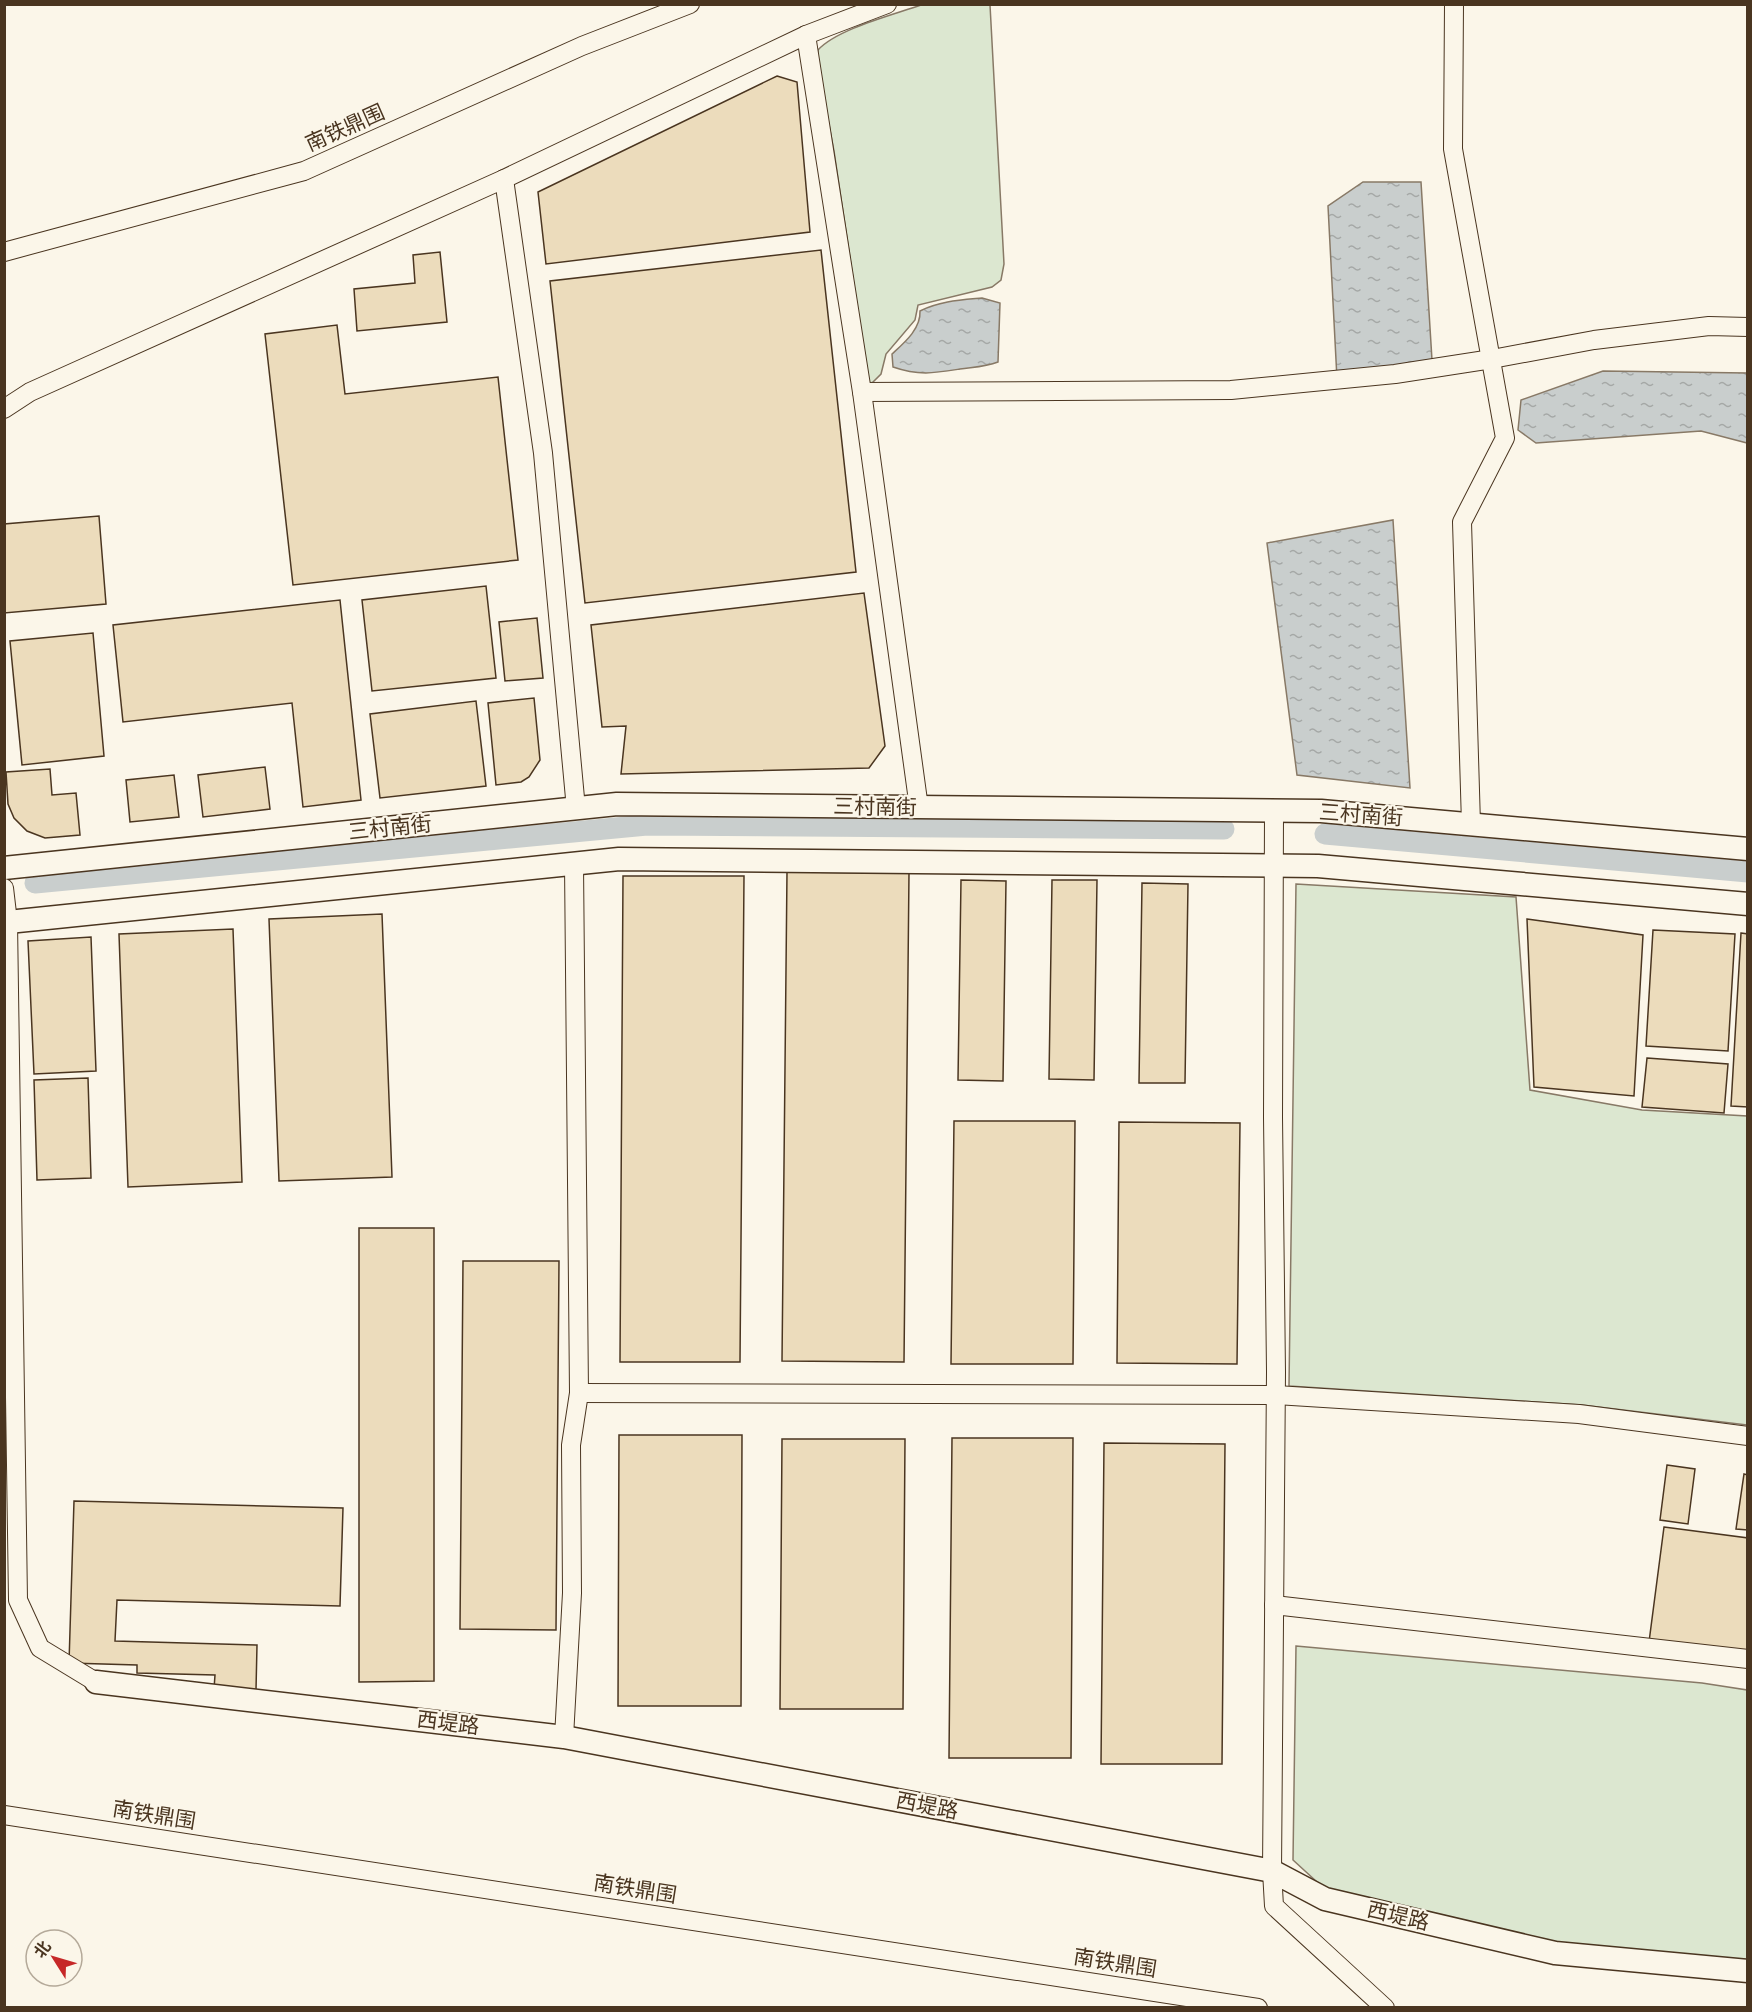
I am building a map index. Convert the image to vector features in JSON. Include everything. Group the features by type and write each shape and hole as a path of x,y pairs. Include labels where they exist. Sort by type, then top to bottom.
{"street":[{"name":"南铁鼎围","path":"4,252 304,171 582,46 690,4"},
{"path":"4,409 30,392 504,179 806,35 887,4"},
{"path":"1455,4 1452,149 1505,438 1462,522 1471,824"},
{"path":"806,35 862,392 919,808"},
{"path":"504,179 543,453 576,809"},
{"path":"862,392 1231,390 1395,374 1594,340 1709,326 1748,327"},
{"name":"三村南街","path":"4,868 617,804 1321,812 1748,849"},
{"path":"1274,811 1272,866 1276,1395 1272,1871 1274,1906 1385,2007"},
{"path":"8,922 619,859 1318,866 1748,904"},
{"path":"564,1737 572,1593 571,1445 579,1393 574,864"},
{"path":"4,888 8,922 18,1600 40,1648 96,1682"},
{"path":"579,1393 1276,1395 1579,1414 1748,1436"},
{"path":"1274,1605 1748,1659"},
{"name":"西堤路","path":"96,1682 564,1737 1272,1871 1324,1899 1555,1953 1748,1971"},
{"name":"南铁鼎围","path":"4,1815 1258,2007"}],"green space":[{"path":"921,5 990,5 1004,264 1001,280 992,287 918,305 915,320 886,354 881,374 869,386 834,151 817,61 818,50 827,42 852,29"},
{"path":"1296,884 1516,897 1530,1090 1642,1110 1747,1116 1747,1425 1582,1405 1289,1386"},
{"path":"1296,1646 1702,1683 1747,1690 1747,1960 1559,1943 1328,1892 1293,1860"}],"water":[{"path":"1363,182 1421,182 1432,360 1337,379 1328,206"},
{"path":"982,298 1000,303 998,362 979,367 927,373 893,367 892,354 915,330 920,311 943,303"},
{"path":"1603,371 1747,373 1747,443 1701,431 1536,443 1518,430 1521,400"},
{"path":"1393,520 1410,788 1297,775 1267,543"}],"building":[{"path":"777,76 797,82 810,232 546,264 538,192"},
{"path":"821,250 856,572 585,603 550,281"},
{"path":"440,252 447,322 357,331 354,289 415,283 413,255"},
{"path":"337,325 345,394 498,377 518,560 293,585 265,334"},
{"path":"99,516 106,604 4,613 4,524"},
{"path":"486,586 496,678 372,691 362,600"},
{"path":"864,593 885,746 869,768 621,774 626,726 602,727 591,625"},
{"path":"340,600 361,800 303,807 292,703 123,722 113,625"},
{"path":"537,618 543,678 505,681 499,622"},
{"path":"93,633 104,756 22,765 10,641"},
{"path":"534,698 540,760 529,777 521,782 496,785 488,703"},
{"path":"476,701 486,786 380,798 370,714"},
{"path":"265,767 270,809 203,817 198,775"},
{"path":"50,769 52,795 76,793 80,835 45,838 27,831 14,818 8,804 6,772"},
{"path":"174,775 179,817 130,822 126,780"},
{"path":"787,872 909,873 904,1362 782,1361"},
{"path":"623,876 744,876 740,1362 620,1362"},
{"path":"961,880 1006,881 1003,1081 958,1080"},
{"path":"1052,880 1097,880 1094,1080 1049,1079"},
{"path":"1142,883 1188,884 1185,1083 1139,1083"},
{"path":"382,914 392,1177 279,1181 269,919"},
{"path":"1527,919 1643,935 1634,1096 1534,1087"},
{"path":"233,929 242,1182 128,1187 119,934"},
{"path":"1653,930 1735,934 1728,1051 1646,1046"},
{"path":"1741,933 1748,934 1748,1107 1731,1106"},
{"path":"91,937 96,1071 34,1074 28,941"},
{"path":"1647,1058 1728,1064 1724,1113 1642,1107"},
{"path":"88,1078 91,1178 37,1180 34,1080"},
{"path":"954,1121 1075,1121 1073,1364 951,1364"},
{"path":"1119,1122 1240,1123 1237,1364 1117,1363"},
{"path":"359,1228 434,1228 434,1681 359,1682"},
{"path":"463,1261 559,1261 556,1630 460,1629"},
{"path":"619,1435 742,1435 741,1706 618,1706"},
{"path":"952,1438 1073,1438 1071,1758 949,1758"},
{"path":"782,1439 905,1439 903,1709 780,1709"},
{"path":"1104,1443 1225,1444 1222,1764 1101,1764"},
{"path":"1667,1465 1695,1469 1688,1524 1660,1520"},
{"path":"1744,1474 1748,1475 1748,1530 1736,1529"},
{"path":"74,1501 343,1508 340,1606 117,1600 115,1641 257,1645 256,1690 214,1689 215,1675 137,1673 137,1665 69,1663"},
{"path":"1664,1527 1748,1538 1748,1654 1649,1642"}],"waterway":[{"path":"35,883 647,825 1224,829"},
{"path":"1325,834 1748,872"}]}
